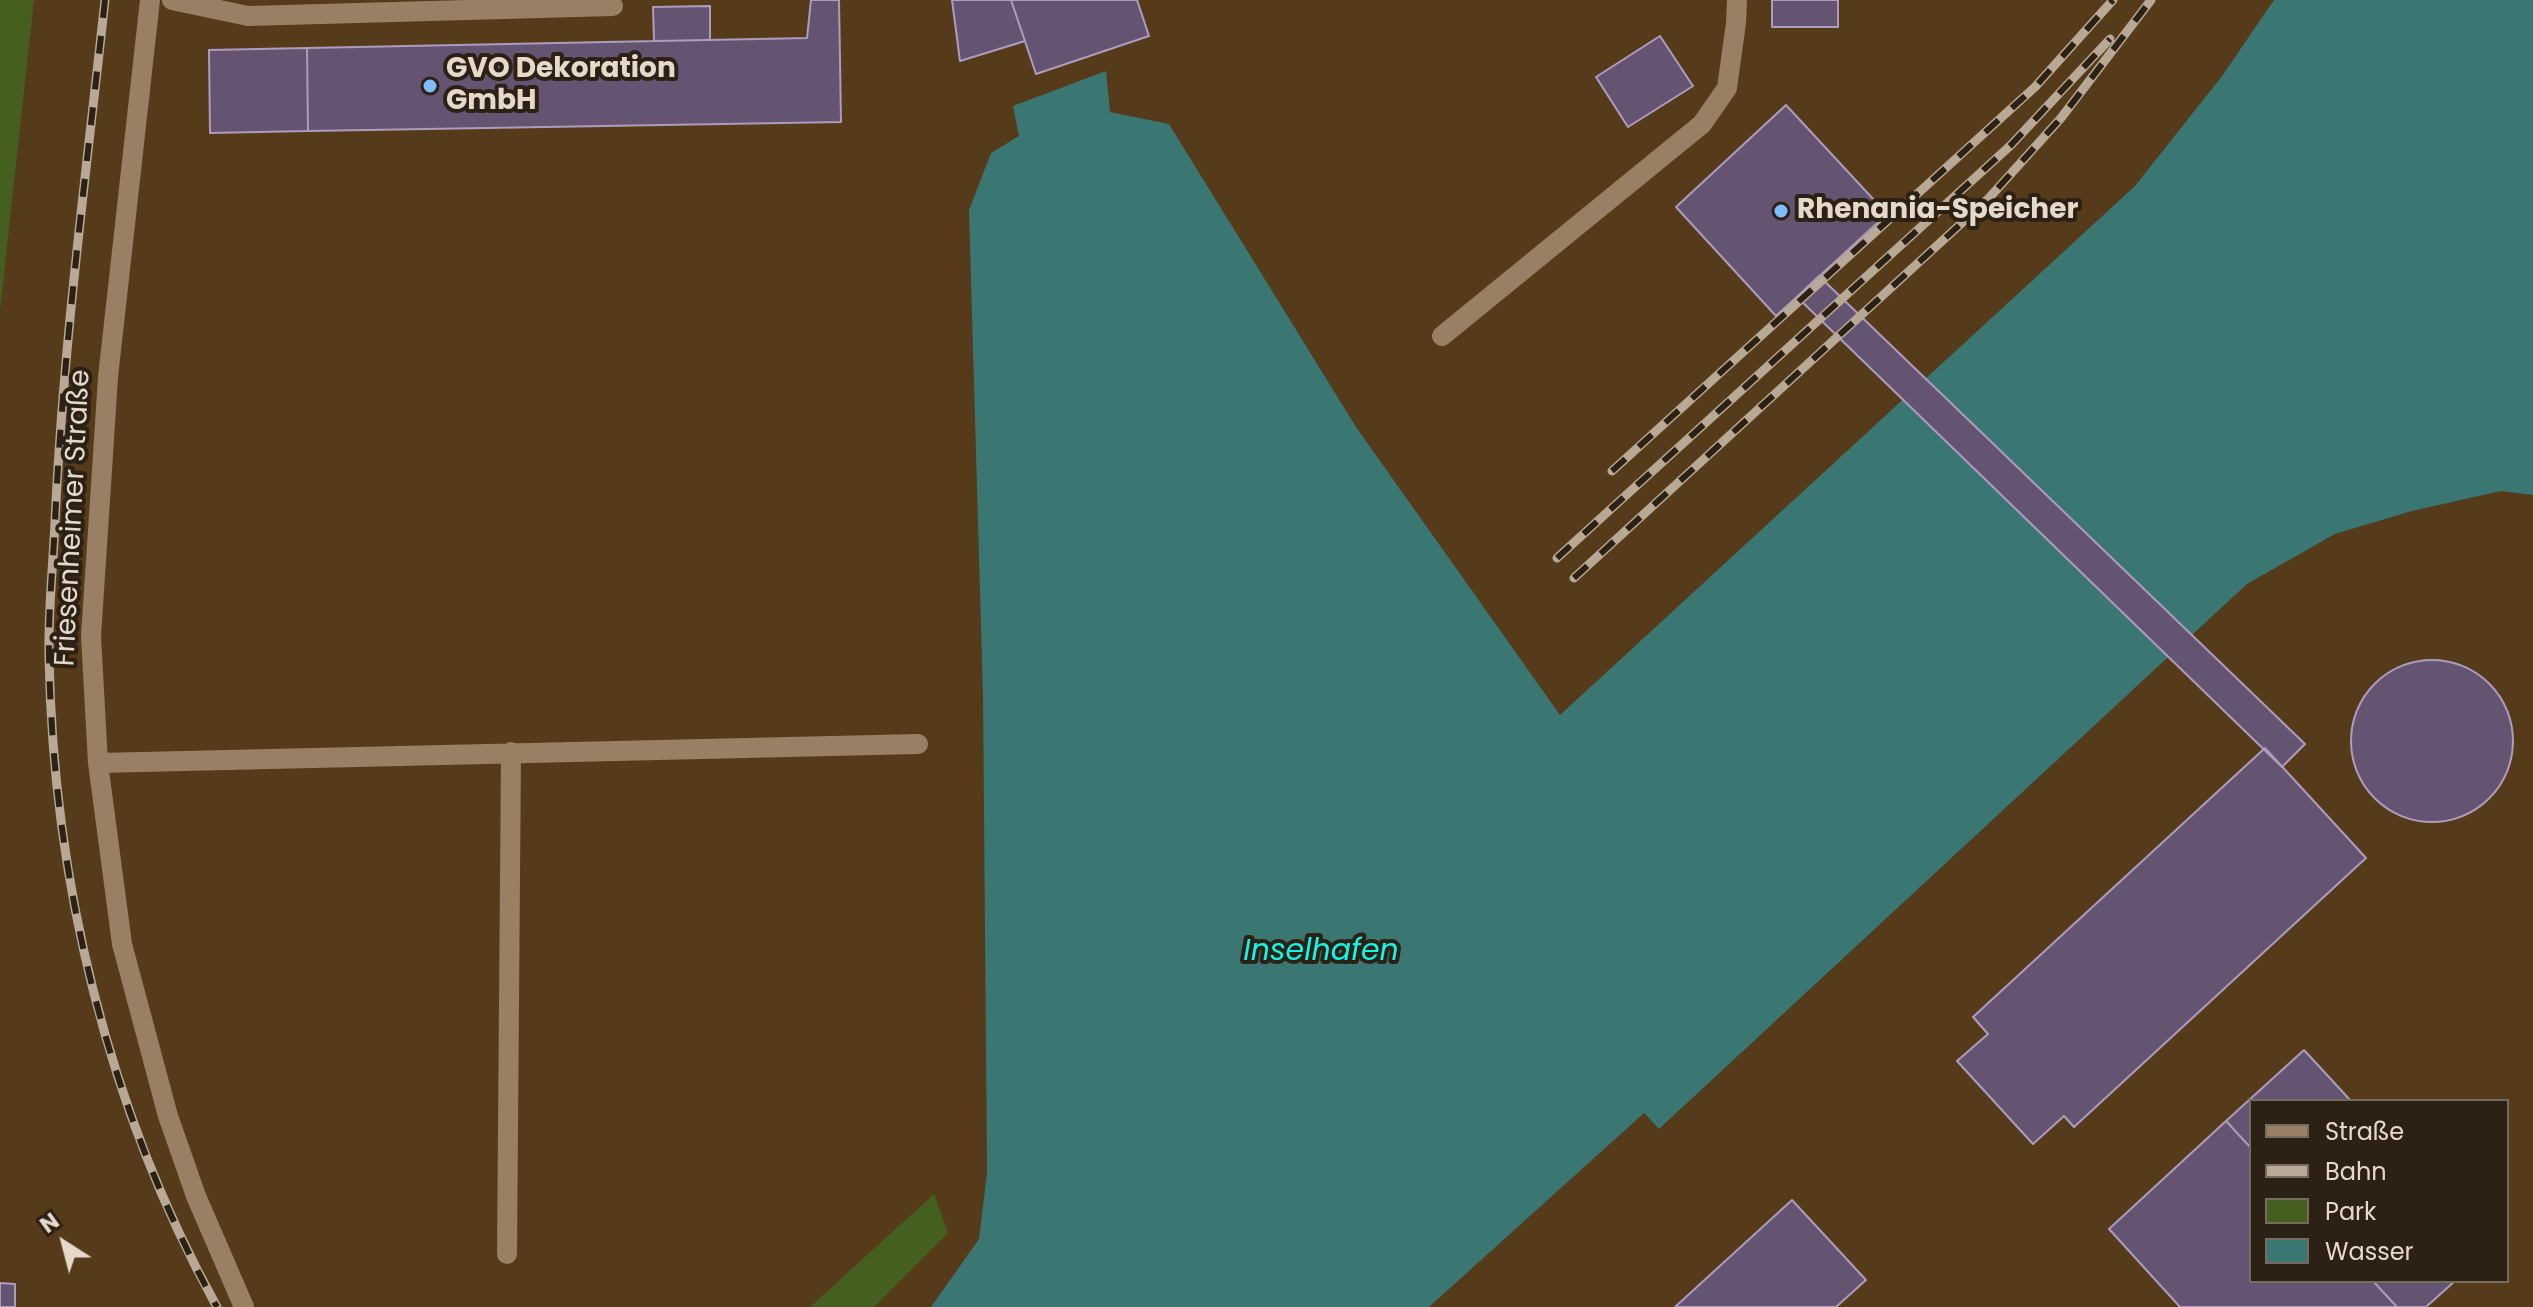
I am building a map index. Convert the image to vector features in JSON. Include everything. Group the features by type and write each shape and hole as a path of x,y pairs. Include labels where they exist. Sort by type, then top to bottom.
{"street":[{"name":"Friesenheimer Straße","path":"150,0 108,377 91,636 98,763 122,944 168,1116 196,1196 244,1307"},
{"path":"172,0 248,16 613,6"},
{"path":"1442,336 1702,124 1727,88 1737,0"},
{"path":"98,763 918,744"},
{"path":"507,1254 511,752"}],"shaded area":[{"path":"34,0 2274,0 2222,76 2135,186 1560,716 1356,427 1169,124 1109,112 1105,71 1019,136 983,695 987,1173 979,1239 934,1304 931,1307 0,1307 0,311"},
{"path":"2501,491 2533,495 2533,1307 1429,1307 1644,1112 1660,1129 2247,584 2335,534 2412,511"}],"green space":[{"path":"0,0 34,0 0,311"},
{"path":"934,1194 948,1233 874,1307 810,1307"}],"water":[{"name":"Inselhafen","path":"2274,0 2533,0 2533,495 2501,491 2412,511 2335,534 2247,584 1659,1129 1644,1113 1429,1307 931,1307 979,1239 987,1173 983,695 969,210 991,153 1019,136 1013,106 1106,71 1110,112 1169,124 1356,427 1560,715 2135,186 2222,76"}],"building":[{"path":"811,0 839,0 841,122 308,131 307,48 807,38"},
{"path":"952,0 1011,0 1025,41 960,61"},
{"path":"1011,0 1137,0 1149,36 1036,74"},
{"path":"1772,0 1838,0 1838,27 1772,27"},
{"path":"710,6 710,40 654,41 653,7"},
{"path":"1660,36 1693,86 1628,127 1596,77"},
{"path":"307,48 308,131 210,133 209,50"},
{"name":"Rhenania-Speicher","path":"1786,105 1887,214 1776,316 1676,207"},
{"path":"1819,276 2305,744 2282,767 1797,297"},
{"path":"2432,660 2463,666 2489,684 2507,710 2513,741 2507,772 2489,798 2463,816 2432,822 2401,816 2375,798 2357,772 2351,741 2357,710 2375,684 2401,666"},
{"path":"2265,748 2366,858 2074,1127 2064,1116 2033,1144 1957,1061 1988,1034 1973,1017"},
{"path":"2304,1050 2349,1099 2250,1099"},
{"path":"2249,1100 2249,1146 2226,1121"},
{"path":"2226,1121 2249,1146 2249,1283 2375,1283 2397,1307 2180,1307 2109,1229"},
{"path":"1792,1200 1866,1280 1836,1307 1675,1307"},
{"path":"0,1283 15,1284 15,1307 0,1307"},
{"path":"2375,1283 2453,1283 2426,1307 2397,1307"}],"railway":[{"path":"105,0 76,261 59,456 49,639 53,740 75,909 117,1074 145,1154 179,1232 217,1307"},
{"path":"1612,471 2035,87 2113,0"},
{"path":"1574,578 1989,198 2061,118 2151,0"},
{"path":"1557,558 2011,145 2110,39"}],"place":[{"name":"GVO Dekoration GmbH","path":"430,86"},
{"name":"Rhenania-Speicher","path":"1781,211"}]}
